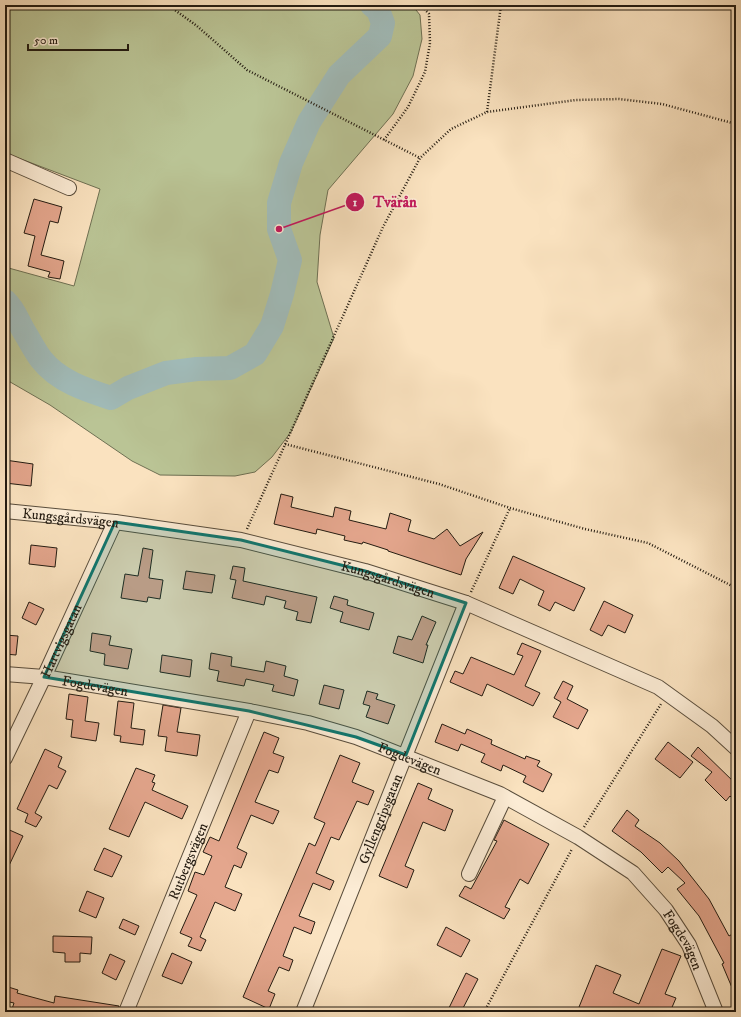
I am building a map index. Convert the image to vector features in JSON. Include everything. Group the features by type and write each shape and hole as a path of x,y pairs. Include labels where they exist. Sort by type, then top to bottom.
{"street":[{"path":"5,160 69,188"},
{"name":"Kungsgårdsvägen","path":"5,511 115,522 241,540 365,571 466,603 658,687 712,726 736,748"},
{"name":"Hartvigsgatan","path":"5,758 115,522"},
{"name":"Gyllengripsgatan","path":"303,1012 466,603"},
{"name":"Fogdevägen","path":"5,674 44,677 249,711 308,723 356,737 406,755 505,797 578,836 633,873 666,910 690,945 716,1012"},
{"name":"Rutbergsvägen","path":"126,1012 249,711"},
{"path":"469,874 505,797"}],"path":[{"path":"168,5 197,26 247,70 420,158"},
{"path":"384,140 408,107 425,72 430,43 429,14 421,5"},
{"path":"487,112 501,5"},
{"path":"241,540 383,226 420,158 451,129 487,112 576,100 619,98 662,104 736,124"},
{"path":"285,444 439,484 510,508 585,529 648,543 736,588"},
{"path":"466,603 510,508"},
{"path":"484,1012 578,836 668,694"}],"highlighted area":[{"path":"115,522 241,540 365,571 466,603 406,755 356,737 249,711 44,677"}],"green space":[{"path":"5,5 412,5 420,15 422,39 413,76 393,114 328,190 320,235 317,282 334,338 291,432 272,457 255,472 235,476 160,475 132,461 50,405 5,379 5,267 74,286 100,189 5,153"}],"building":[{"path":"34,199 62,207 58,223 50,221 41,255 64,261 60,279 48,277 50,272 28,266 35,236 24,233"},
{"path":"5,460 33,464 31,486 5,483"},
{"path":"281,494 293,497 291,507 333,517 335,507 351,511 349,520 386,529 390,513 411,520 408,531 434,539 447,529 460,546 483,532 466,559 461,575 363,542 362,544 344,540 345,536 317,529 316,534 274,524"},
{"path":"31,545 57,548 55,567 29,564"},
{"path":"143,548 153,550 149,578 163,580 160,599 148,597 147,602 121,598 125,574 138,576"},
{"path":"513,556 585,588 574,611 555,602 550,611 538,605 544,591 520,579 513,594 499,588"},
{"path":"233,566 245,568 243,581 317,597 311,623 296,620 298,612 284,608 286,601 266,596 264,605 232,598 236,580 230,579"},
{"path":"186,571 215,575 212,593 183,589"},
{"path":"334,596 348,600 347,605 374,613 369,630 340,622 343,612 330,608"},
{"path":"604,601 633,615 625,633 608,625 602,636 590,630"},
{"path":"29,602 44,609 36,625 22,618"},
{"path":"422,616 436,622 426,645 428,645 423,663 393,653 398,636 412,640"},
{"path":"92,633 111,636 109,645 132,649 128,669 104,665 105,654 90,651"},
{"path":"5,635 18,636 16,655 5,654"},
{"path":"522,643 541,651 525,686 540,693 533,706 487,684 482,696 450,682 455,671 463,674 471,657 514,675 523,656 517,654"},
{"path":"211,653 232,657 231,666 264,672 266,661 286,666 284,676 298,680 294,696 272,691 274,685 246,679 244,686 217,681 219,671 209,669"},
{"path":"162,655 192,660 190,677 160,672"},
{"path":"563,681 573,686 567,699 588,710 578,729 553,717 561,702 554,698"},
{"path":"324,685 344,690 339,709 319,704"},
{"path":"367,691 378,694 376,699 395,705 388,724 366,717 370,706 363,704"},
{"path":"69,694 88,697 85,721 99,723 96,741 71,737 73,720 66,719"},
{"path":"118,701 134,703 131,728 145,730 143,745 120,742 121,736 114,735"},
{"path":"163,705 181,708 177,732 200,735 197,756 165,751 167,737 158,736"},
{"path":"442,724 465,734 467,729 492,740 491,744 525,759 526,756 540,761 537,766 552,774 543,792 523,782 526,776 503,765 501,771 481,762 485,754 461,744 458,751 435,742"},
{"path":"264,732 279,738 273,753 284,757 278,773 269,770 255,802 279,811 273,824 251,815 237,848 247,853 241,868 234,865 225,887 242,894 235,911 215,902 200,937 206,940 201,951 188,946 192,938 180,933 197,895 188,891 195,872 204,875 212,856 203,852 210,837 219,841"},
{"path":"668,742 693,762 680,778 655,759"},
{"path":"698,747 736,784 736,802 730,796 726,801 705,780 712,772 691,756"},
{"path":"45,749 62,757 58,767 66,771 57,789 49,785 35,813 42,817 36,827 25,822 28,814 17,809"},
{"path":"340,755 360,763 352,782 374,791 368,805 357,801 339,840 331,837 316,873 334,881 330,890 313,883 299,916 315,922 311,934 294,927 283,956 293,960 289,971 279,967 268,991 275,994 269,1009 243,997 309,843 315,846 325,823 314,818"},
{"path":"136,768 155,775 152,782 155,783 152,790 188,806 182,819 145,802 129,837 109,829"},
{"path":"418,783 432,789 428,799 453,810 445,831 423,822 405,866 414,870 407,888 379,876"},
{"path":"627,810 639,820 635,826 660,843 679,861 709,899 729,936 736,932 736,997 722,964 724,963 699,916 677,889 685,883 668,867 662,873 641,852 612,831"},
{"path":"504,820 549,844 528,884 520,879 505,907 510,909 504,919 459,896 465,886 471,889 497,841 494,840"},
{"path":"5,828 23,836 5,874"},
{"path":"104,848 122,856 112,877 94,870"},
{"path":"87,891 104,898 96,918 79,911"},
{"path":"123,919 139,926 135,935 119,928"},
{"path":"446,927 470,940 461,957 437,945"},
{"path":"53,936 92,937 91,954 80,953 80,962 65,962 65,953 53,952"},
{"path":"662,949 681,956 665,994 676,998 670,1012 577,1012 596,965 621,975 613,993 639,1004"},
{"path":"172,953 192,962 182,984 162,976"},
{"path":"110,954 125,961 116,980 102,973"},
{"path":"466,973 478,979 461,1012 447,1012"},
{"path":"5,986 18,990 17,993 54,1003 55,996 119,1006 118,1012 11,1012 14,1003 5,1001"}],"waterway":[{"path":"5,301 14,312 37,353 48,367 73,384 111,398 128,388 166,373 197,369 230,368 255,354 272,326 282,294 290,260 279,229 279,203 291,163 309,122 339,75 380,36 383,23 378,10 372,5"}],"place":[{"name":"Tvärån","path":"279,229"}]}
